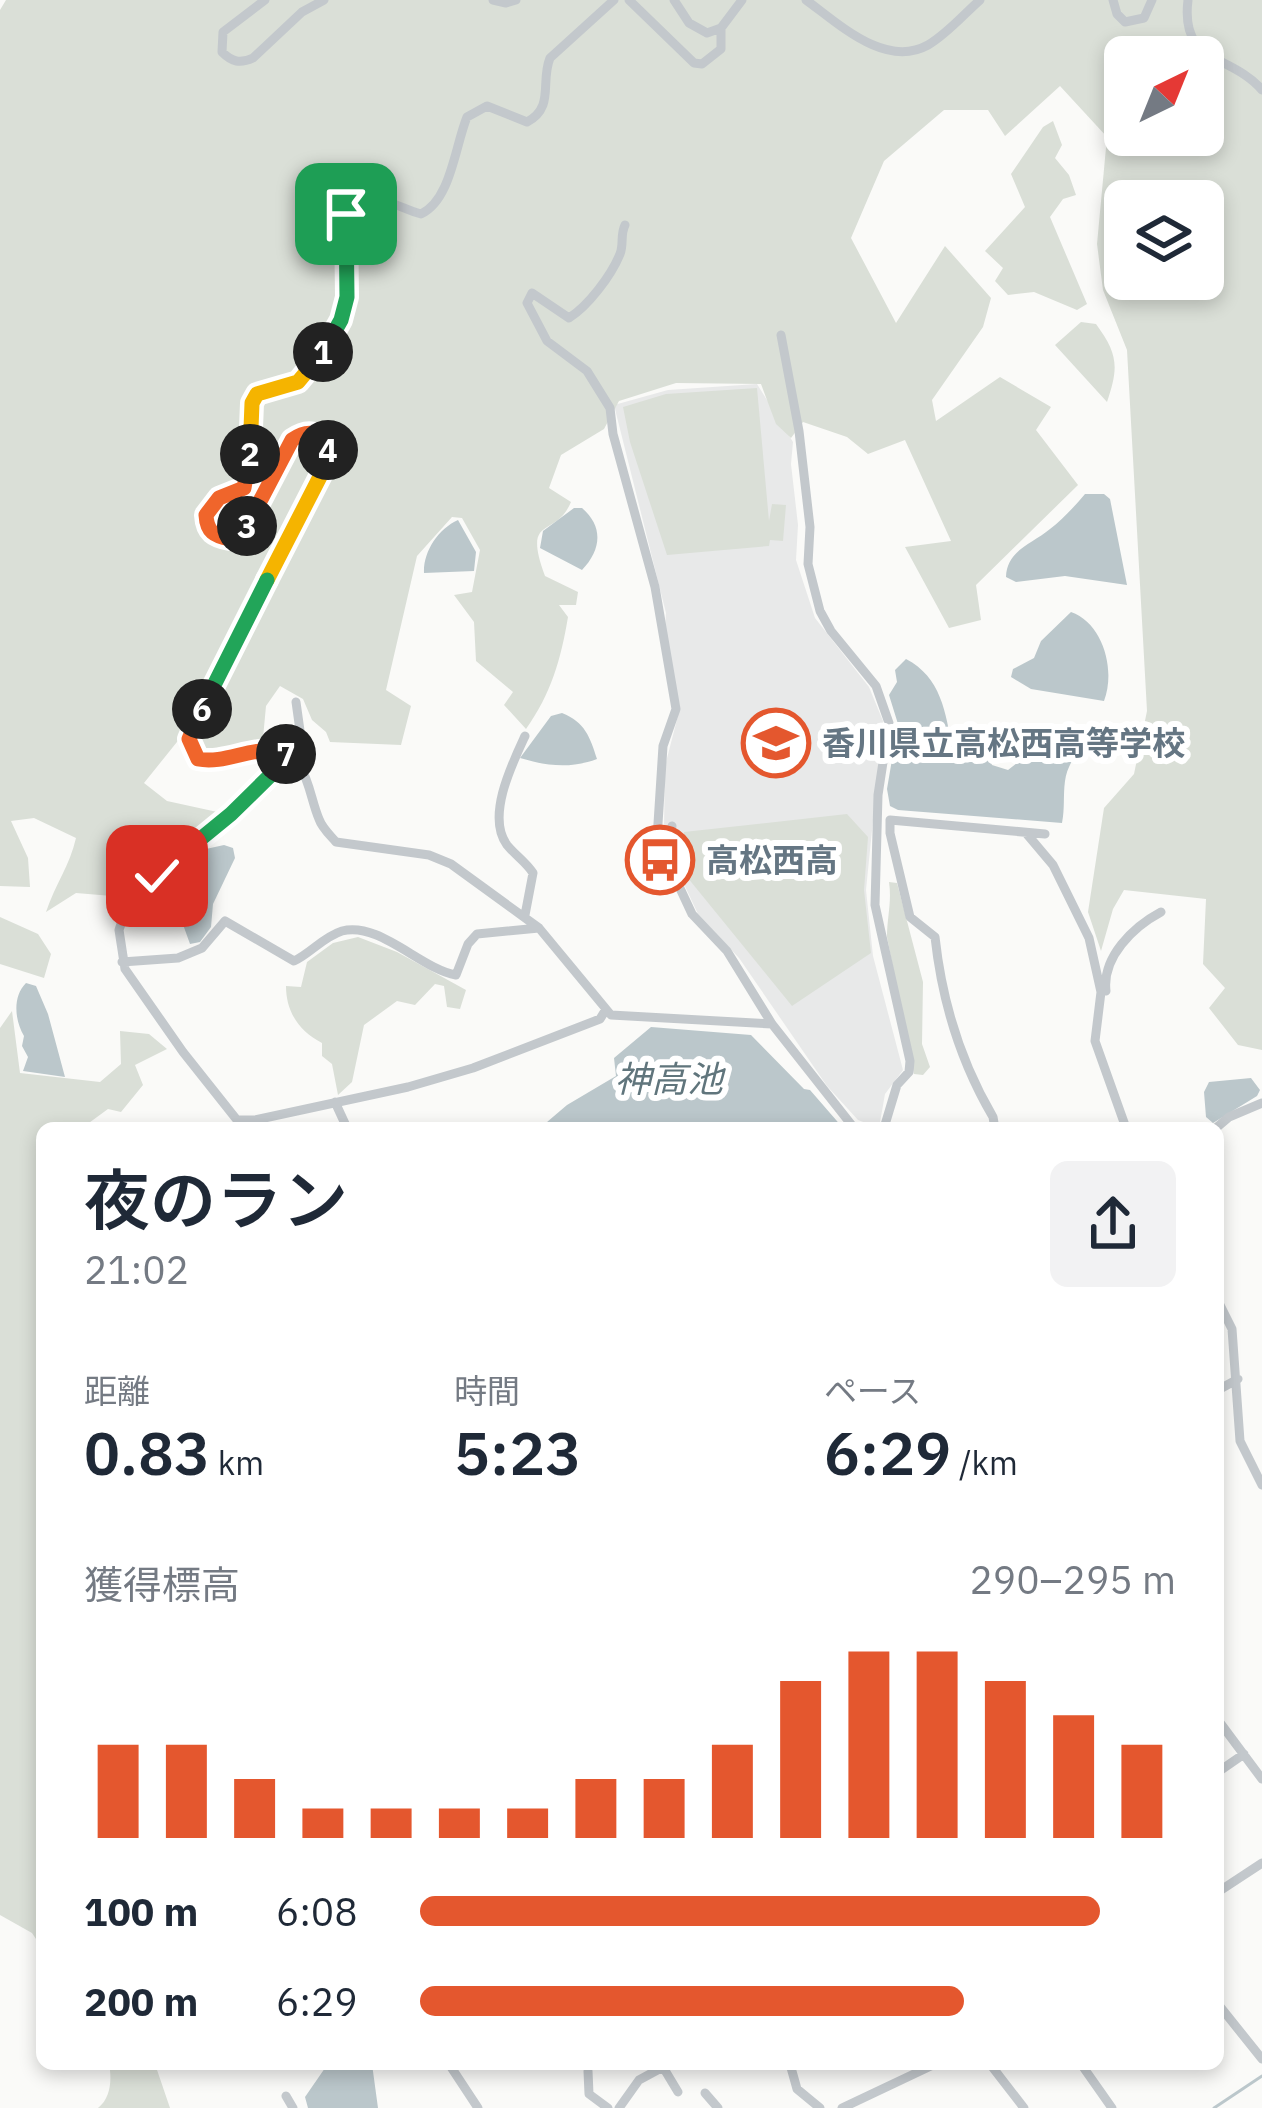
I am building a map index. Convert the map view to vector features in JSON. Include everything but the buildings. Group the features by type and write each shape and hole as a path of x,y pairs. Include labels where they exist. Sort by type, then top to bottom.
{"street":[{"path":"265,0 223,32 222,52 229,59 244,62 253,58 302,12 324,0"},
{"path":"493,0 515,0"},
{"path":"614,0 550,58 545,69 546,102 537,117 527,122 487,106 467,117 430,211 421,214 369,199 346,214 349,274 341,320 308,376 257,394 252,403 244,488 210,506 206,515 207,527 215,536 230,539 239,534 292,440 304,432 314,432 324,440 326,465 193,728 191,749 198,759 226,759 274,749 295,760 320,824 336,842 429,855 451,864 539,928 604,1011 662,1020 772,1024"},
{"path":"629,0 694,63 703,64 721,49 721,28"},
{"path":"674,0 698,30 707,33 721,28 742,0"},
{"path":"806,0 864,41 902,50 929,44 980,0"},
{"path":"1113,0 1117,14 1133,23 1144,18 1152,0"},
{"path":"1188,0 1188,34 1195,46 1243,73 1262,91"},
{"path":"626,225 621,231 621,253 576,315 558,314 532,293 527,303 547,341 587,371 610,408 655,587 676,710 664,746 657,839 692,914 728,951 772,1024 849,1122"},
{"path":"781,334 788,392 799,431 810,527 808,564 820,611 830,631 876,686 889,723 875,905 910,1060 886,1122"},
{"path":"296,702 303,752 135,899 119,931 122,962 183,1052 237,1120 256,1120 473,1068 600,1019 604,1011"},
{"path":"525,736 512,763 499,824 507,845 533,873 525,915"},
{"path":"885,819 1046,834"},
{"path":"885,819 910,917 935,937 937,971 964,1064 994,1122"},
{"path":"666,858 672,826"},
{"path":"1026,833 1053,865 1089,938 1101,1006 1095,1040 1124,1122"},
{"path":"1101,1006 1107,996 1109,964 1118,949 1161,912"},
{"path":"122,962 178,958 202,948 225,921 294,961 339,932 352,929 456,975 477,934 539,928"},
{"path":"335,1102 344,1122"},
{"path":"1223,1122 1262,1103"},
{"path":"1224,1313 1232,1329 1240,1441 1262,1485"},
{"path":"1224,1387 1238,1379"},
{"path":"1224,1728 1262,1779"},
{"path":"1224,1768 1244,1754"},
{"path":"1224,1888 1262,1863"},
{"path":"1224,2012 1262,2059"},
{"path":"453,2070 478,2108"},
{"path":"619,2108 639,2080 657,2070"},
{"path":"665,2070 678,2092"},
{"path":"792,2070 797,2089 820,2108"},
{"path":"842,2108 922,2070"},
{"path":"996,2070 1024,2108"},
{"path":"1085,2070 1112,2108"},
{"path":"588,2071 589,2094 608,2108"},
{"path":"705,2092 718,2108"},
{"path":"286,2096 292,2108"}],"shaded area":[{"path":"6,0 1262,0 1262,1050 1238,1045 1209,1008 1225,988 1203,964 1206,899 1124,890 1101,951 1088,912 1104,808 1134,774 1147,711 1127,350 1107,300 1224,300 1224,180 1104,180 1104,292 1097,244 1105,156 1224,156 1224,36 1104,36 1104,134 1060,86 1005,136 988,110 944,110 884,161 851,238 896,323 945,246 991,298 983,327 932,400 936,421 1000,377 1051,407 1036,430 1078,485 976,585 981,620 949,628 905,547 951,541 905,440 868,454 847,437 803,422 791,438 776,424 761,384 676,383 619,401 604,429 561,455 549,488 571,502 543,530 537,543 545,576 578,592 576,605 559,605 568,617 558,662 526,729 504,705 513,692 476,661 474,622 454,595 472,592 480,550 462,518 452,517 417,556 386,690 411,706 401,745 330,742 303,699 280,686 266,706 263,738 217,755 198,754 185,732 144,783 167,801 222,813 166,860 141,849 112,896 76,893 46,912 76,838 34,818 11,821 28,858 30,887 0,886 0,10"},
{"path":"1053,121 1062,145 1055,158 1069,175 1076,195 1063,199 1050,217 1087,304 1077,310 1034,292 1008,295 995,281 1003,268 985,251 1025,207 1011,174 1043,127"},
{"path":"1081,322 1096,324 1112,353 1115,370 1107,402 1055,345"},
{"name":"香川県立高松西高等学校","path":"757,384 793,442 796,560 815,618 869,687 883,721 866,890 873,956 903,1070 885,1094 880,1122 858,1120 827,1086 739,958 698,914 676,867 678,829 664,827 665,766 680,708 666,613 614,405 668,390"},
{"path":"757,388 769,521 772,504 786,505 783,541 667,555 623,407 666,394"},
{"path":"847,814 868,837 864,890 871,953 792,1006 683,872 684,832"},
{"path":"889,882 897,883 923,982 922,1044 930,1067 923,1075 914,1074 887,937"},
{"path":"0,917 38,934 51,954 44,978 0,964"},
{"path":"358,937 397,952 466,990 460,1009 447,1007 444,986 435,984 415,1005 397,1001 364,1025 352,1082 338,1095 332,1064 322,1056 322,1043 295,1020 286,986 301,987 307,962 333,943"},
{"path":"12,1011 20,1073 100,1082 121,1064 120,1031 149,1034 167,1049 135,1065 143,1085 121,1112 108,1109 90,1122 36,1122 36,1939 0,1915 0,1028"},
{"path":"110,2070 157,2070 170,2108 98,2108 106,2099"}],"water":[{"path":"1085,494 1104,494 1110,499 1127,585 1065,576 1016,582 1006,577 1016,554 1055,525"},
{"path":"574,508 589,515 597,531 593,555 582,570 540,548 543,531"},
{"path":"458,520 476,552 474,571 424,573 433,542"},
{"path":"1071,612 1091,626 1104,649 1108,676 1104,701 1031,689 1011,677 1013,669 1034,658 1041,641"},
{"path":"906,659 934,686 952,748 969,754 985,748 992,765 1008,770 1050,737 1070,729 1090,735 1066,775 1062,823 890,806 887,789 898,724 889,695 897,682 895,670"},
{"path":"562,713 586,731 597,759 558,765 520,758 551,716"},
{"path":"224,845 233,848 235,858 213,904 211,927 200,942 190,944 176,905 190,864 197,851"},
{"path":"26,983 36,986 48,1014 65,1077 23,1071 28,1057 16,1009"},
{"name":"神高池","path":"651,1027 751,1035 838,1122 547,1122 616,1076 614,1058"},
{"path":"1251,1078 1260,1090 1212,1122 1206,1117 1204,1092 1209,1082"},
{"path":"324,2070 373,2070 378,2108 308,2108 305,2097"}],"waterway":[{"path":"1214,2108 1262,2076"}],"place":[{"name":"香川県立高松西高等学校","path":"776,743"},
{"name":"高松西高","path":"660,860"}],"route":[{"path":"157,876 290,756 274,749 209,761 198,759 189,739 326,465 324,440 314,432 304,432 292,440 239,534 230,539 215,536 207,527 206,515 219,498 244,488 252,403 257,394 308,376 341,320 349,274 346,214"}]}
